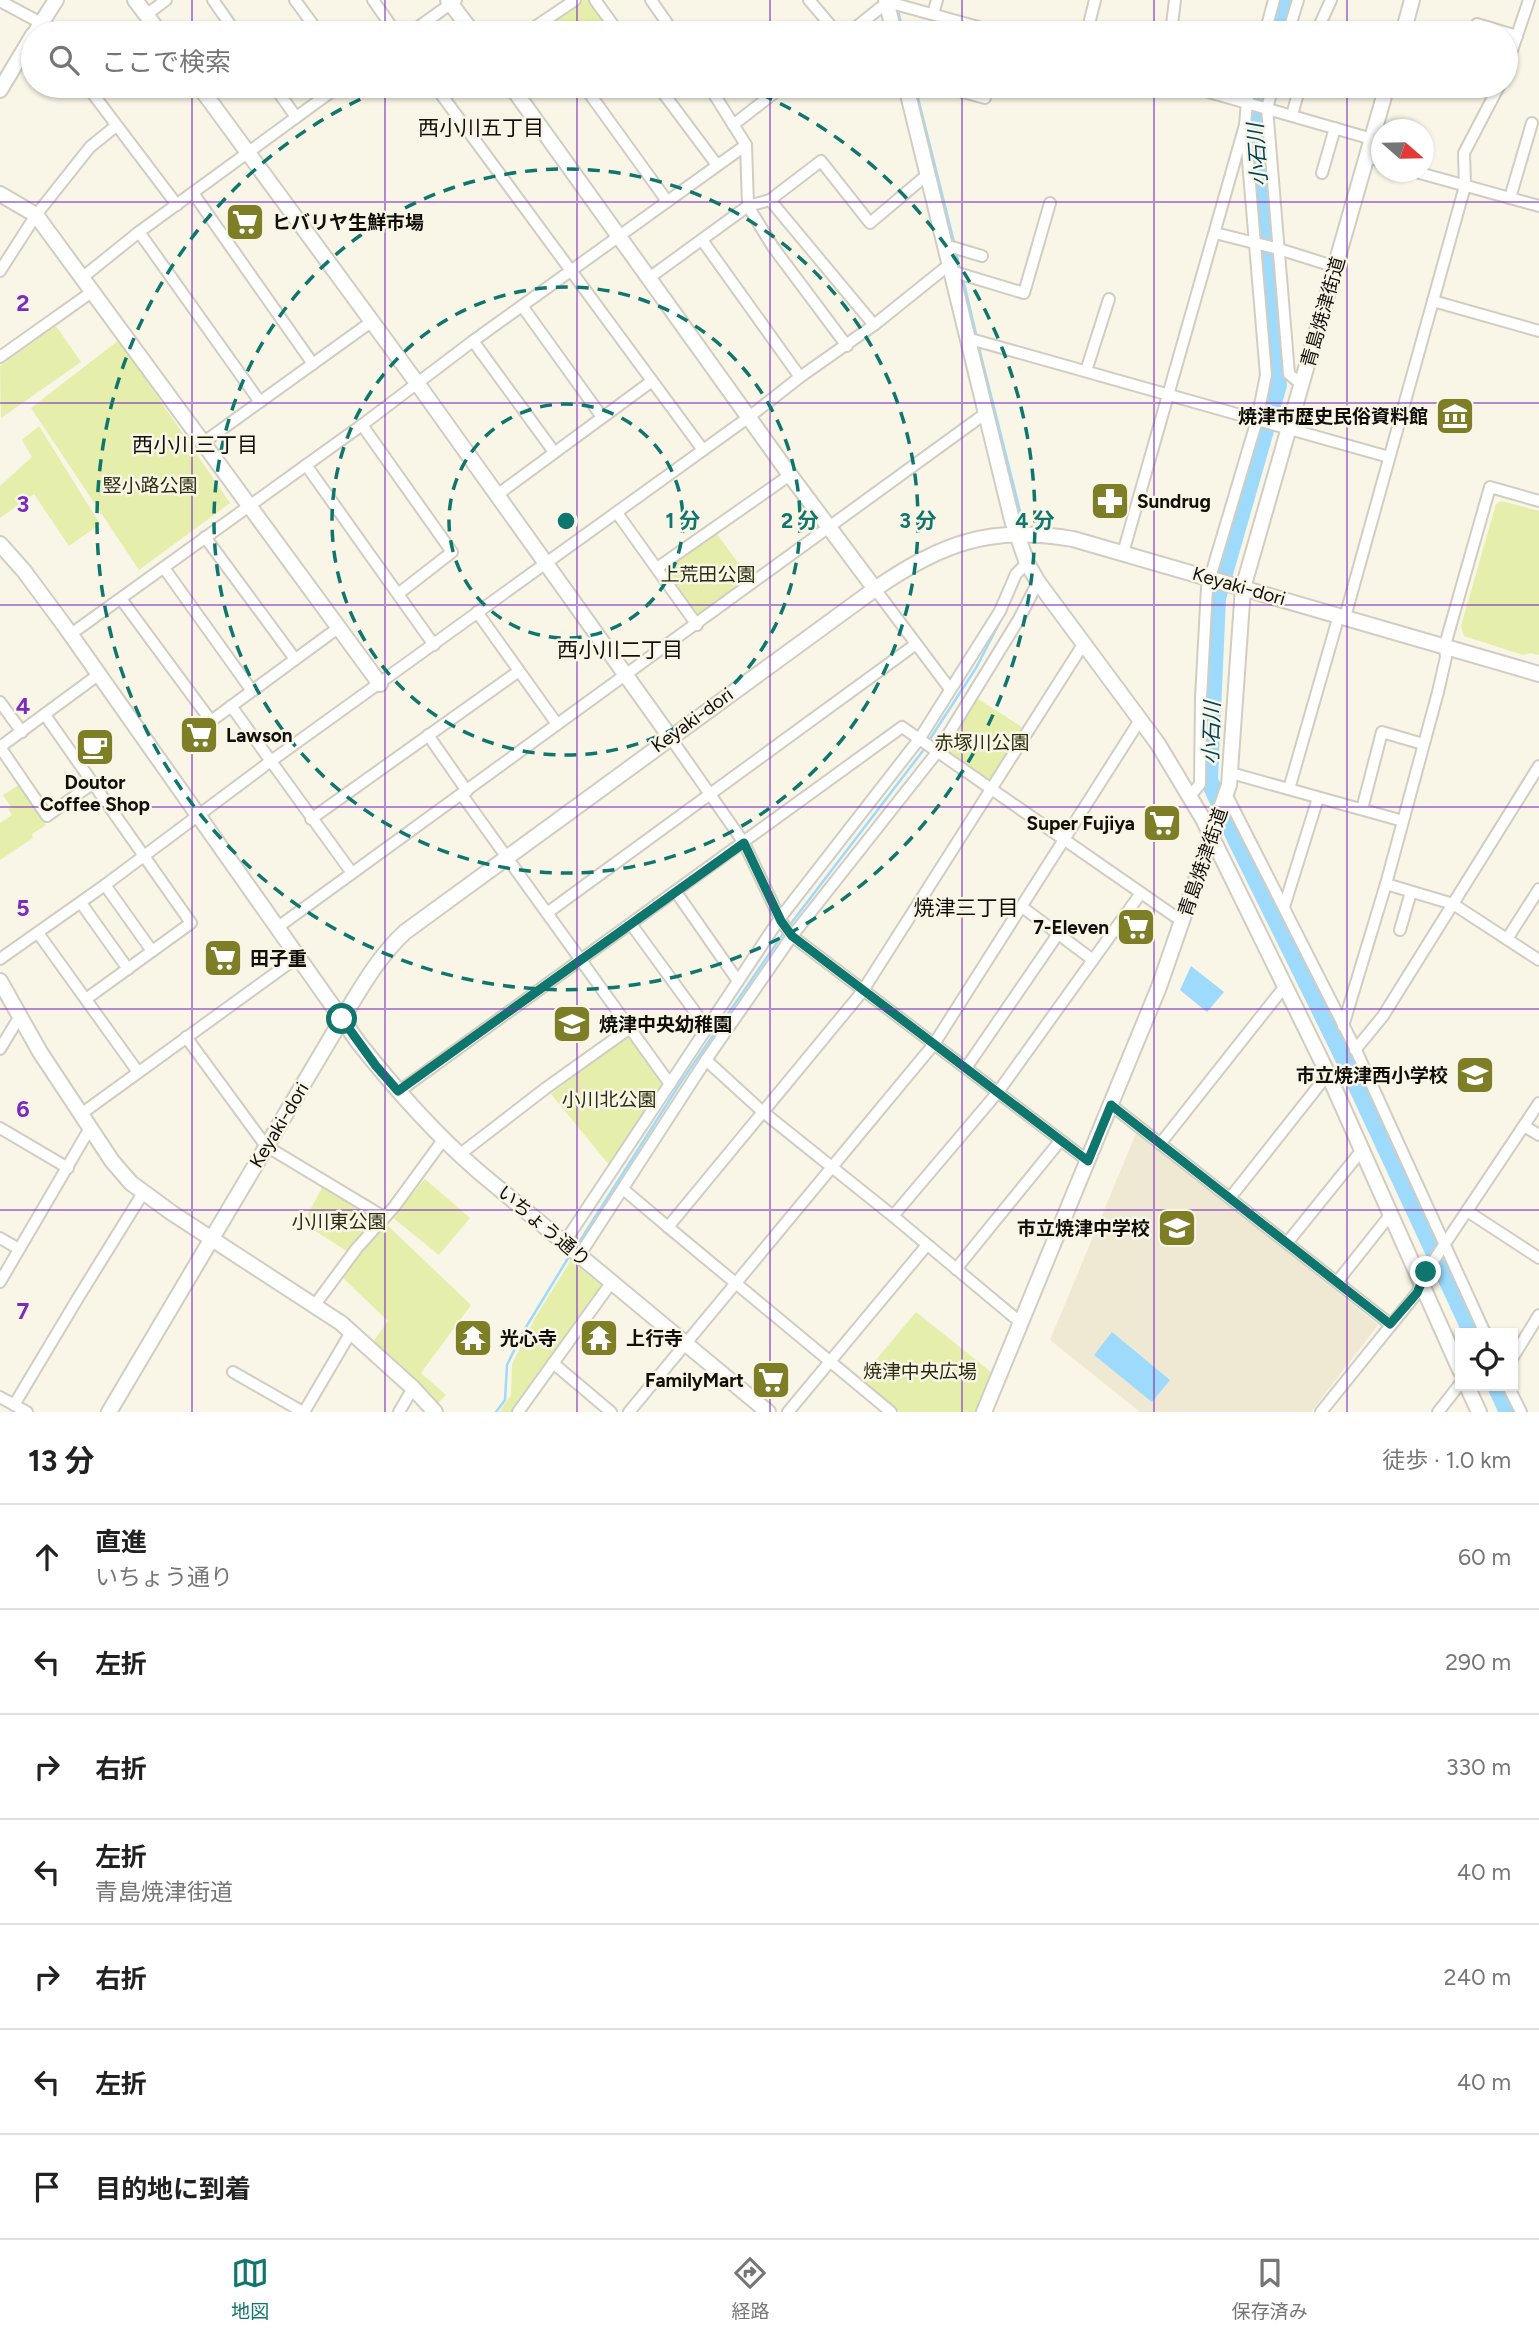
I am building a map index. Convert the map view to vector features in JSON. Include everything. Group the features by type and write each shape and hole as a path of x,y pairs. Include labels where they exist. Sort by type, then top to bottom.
{"street":[{"path":"44,21 56,0"},
{"path":"135,0 151,21"},
{"path":"146,15 166,0"},
{"path":"212,0 227,21"},
{"path":"295,0 310,21"},
{"path":"373,0 388,21"},
{"path":"551,21 575,0"},
{"path":"594,0 610,21"},
{"path":"651,0 666,21"},
{"path":"809,0 826,21"},
{"path":"933,14 937,0"},
{"path":"1090,21 1095,0"},
{"path":"1172,21 1175,0"},
{"path":"1268,21 1274,0"},
{"path":"1292,21 1298,0"},
{"path":"1321,21 1331,0"},
{"path":"1406,21 1412,0"},
{"path":"1518,33 1529,0"},
{"path":"0,1 26,21"},
{"path":"426,21 452,1 465,21"},
{"path":"886,2 891,21"},
{"path":"863,21 886,2 958,21"},
{"path":"0,90 21,58"},
{"path":"95,98 177,205"},
{"path":"208,98 627,674 744,843 780,919 790,934 862,992 1088,1161"},
{"path":"283,98 296,117"},
{"path":"83,277 139,232 322,98"},
{"path":"444,98 702,450"},
{"path":"520,98 790,475 950,689"},
{"path":"592,98 667,201"},
{"path":"667,98 717,166"},
{"path":"716,98 746,145 748,206 773,247 847,346"},
{"path":"733,125 768,98"},
{"path":"909,98 1016,534 1027,563 1038,582 1176,771 1190,796 1328,1074 1455,1358"},
{"path":"1233,98 1371,139"},
{"path":"1123,553 1245,125 1249,98"},
{"path":"1270,98 1267,108 1289,374 1301,384"},
{"path":"1292,115 1297,98"},
{"name":"青島焼津街道","path":"1378,119 1384,98"},
{"path":"1289,789 1388,467 1465,186 1464,153 1493,98"},
{"path":"1510,198 1532,123"},
{"path":"1190,796 1200,784 1207,588 1212,579 1257,420 1266,375 1245,125"},
{"path":"0,271 36,215 90,147 116,127"},
{"path":"1322,173 1335,128"},
{"path":"71,634 746,145"},
{"path":"649,278 748,206 770,200 821,161 870,223 928,174"},
{"name":"青島焼津街道","path":"984,1412 1160,987 1218,822 1231,773 1241,603 1237,586 1282,428 1301,384 1336,267 1371,168"},
{"path":"1434,177 1539,206"},
{"path":"193,193 313,364"},
{"path":"0,194 36,215 380,684"},
{"path":"770,200 874,325"},
{"path":"951,268 1024,293 1050,203"},
{"path":"139,232 260,402"},
{"path":"1215,233 1277,248 1336,267"},
{"path":"702,240 800,377"},
{"path":"945,245 982,256"},
{"path":"0,959 105,886 271,761 750,417 800,377 847,346 951,268"},
{"path":"0,357 93,291"},
{"path":"1086,371 1109,299"},
{"path":"1433,301 1538,329"},
{"path":"523,306 602,417"},
{"path":"204,442 371,322"},
{"path":"967,338 1389,457"},
{"path":"473,341 554,452"},
{"path":"497,495 652,380"},
{"path":"278,927 986,413"},
{"path":"362,425 452,552 398,594"},
{"path":"306,465 434,645"},
{"path":"657,568 790,475"},
{"path":"1343,1026 1386,884 1438,692 1446,657 1445,645 1490,487 1539,501"},
{"path":"617,513 697,625"},
{"name":"Keyaki-dori","path":"109,1412 371,971 393,943 506,856 916,561 938,550 982,537 1052,535 1123,553 1539,674"},
{"path":"205,537 295,659"},
{"name":"いちょう通り","path":"0,544 24,570 71,634 342,1019 398,1091 459,1155 768,1412"},
{"path":"572,1250 706,1027 780,919 922,739 950,689 1000,611 1017,574 1027,563"},
{"path":"164,568 252,691"},
{"path":"572,1250 623,1189 790,934 936,749 1019,619 1038,582"},
{"path":"121,599 211,721 338,628"},
{"path":"477,612 557,724"},
{"path":"668,1227 862,992 1084,643"},
{"path":"547,913 916,644"},
{"path":"311,819 519,671"},
{"path":"92,783 47,816 0,747 98,675"},
{"path":"0,702 22,732"},
{"path":"231,706 352,873"},
{"path":"45,715 191,923 86,999"},
{"path":"629,1412 934,1044 1140,720"},
{"path":"398,1091 902,727 1183,922"},
{"path":"1362,810 1382,732 1423,744"},
{"path":"428,735 506,856 670,1084"},
{"path":"1354,1047 1379,1022 1450,903 1539,766"},
{"path":"1231,773 1403,821"},
{"path":"1226,794 1354,1047 1483,1328"},
{"path":"1284,907 1318,798"},
{"path":"1386,884 1450,903 1539,960"},
{"path":"105,886 152,951"},
{"path":"1507,939 1539,889"},
{"path":"676,892 738,981"},
{"path":"1400,930 1411,892"},
{"path":"893,1216 998,1092 1141,893"},
{"path":"81,903 128,969"},
{"path":"1022,906 1093,960"},
{"path":"631,924 706,1027"},
{"path":"38,933 138,1072"},
{"path":"966,1068 1058,934"},
{"path":"81,1114 299,956"},
{"path":"0,981 40,1052 112,1161 131,1183 341,1323 413,1388 435,1412"},
{"path":"1160,1144 1286,986"},
{"path":"0,1049 20,1016"},
{"path":"459,1155 630,1028"},
{"path":"186,1037 266,1146 384,1217"},
{"path":"705,1060 763,1112 1021,1323"},
{"path":"1230,1198 1328,1074"},
{"path":"1321,1412 1417,1293 1429,1268 1539,1102"},
{"path":"1111,1105 1390,1324"},
{"path":"1524,1126 1539,1135"},
{"path":"0,1128 68,1168"},
{"path":"0,1282 90,1128"},
{"path":"314,1306 357,1248 394,1207 443,1140"},
{"path":"956,1269 1060,1141"},
{"path":"1287,1243 1362,1150"},
{"path":"623,1189 891,1412"},
{"path":"14,1405 143,1193"},
{"path":"1467,1211 1539,1258"},
{"path":"1337,1282 1391,1214"},
{"path":"0,1238 19,1249"},
{"path":"789,1412 927,1245"},
{"path":"518,1412 611,1283"},
{"path":"1518,1351 1535,1330 1539,1315"},
{"path":"233,1372 303,1412 351,1332"},
{"path":"553,1363 611,1412"},
{"path":"399,1412 413,1388"},
{"path":"1438,1412 1455,1390"},
{"path":"1469,1391 1479,1412"},
{"path":"1510,1391 1521,1412"},
{"path":"0,1396 27,1412"}],"shaded area":[{"name":"市立焼津中学校","path":"1137,1131 1378,1325 1311,1412 1140,1412 1050,1340"}],"green space":[{"path":"584,0 589,0 604,21 555,21"},
{"path":"56,326 81,362 1,418 0,366"},
{"name":"竪小路公園","path":"119,340 230,503 139,570 31,408"},
{"path":"39,426 100,524 69,546 34,494 0,518 0,486 32,457 22,440"},
{"path":"1502,501 1539,511 1539,655 1523,655 1464,636 1461,626 1496,504"},
{"name":"上荒田公園","path":"716,533 750,579 699,616 666,570"},
{"name":"赤塚川公園","path":"975,697 1025,729 989,782 945,751"},
{"path":"19,785 46,825 32,834 33,838 0,860 0,823 12,815 8,809 11,807 3,795"},
{"name":"小川北公園","path":"626,1038 632,1040 664,1087 610,1166 551,1094"},
{"path":"425,1179 470,1218 439,1255 392,1217"},
{"name":"小川東公園","path":"323,1186 375,1219 348,1252 303,1223"},
{"path":"386,1224 471,1305 421,1373 446,1395 437,1404 373,1342 388,1321 342,1277"},
{"path":"571,1260 601,1285 601,1289 512,1412 499,1412 511,1395 512,1364 535,1318"},
{"name":"焼津中央広場","path":"916,1312 991,1372 975,1412 900,1412 860,1379"}],"water":[{"path":"1191,966 1224,992 1207,1012 1180,990"},
{"path":"1112,1332 1170,1380 1152,1402 1094,1355"}],"waterway":[{"name":"小石川","path":"1280,21 1286,0"},
{"path":"898,10 900,21"},
{"path":"918,98 954,242"},
{"name":"小石川","path":"1259,98 1253,120 1278,385 1217,598 1209,780 1343,1056 1470,1328"},
{"path":"956,252 960,270"},
{"path":"963,279 977,338"},
{"path":"978,344 1022,528"},
{"path":"928,742 976,668 1005,612"},
{"path":"789,926 925,748"},
{"path":"576,1247 681,1082 785,931"},
{"path":"1343,1056 1351,1048"},
{"path":"496,1412 505,1400 507,1365 523,1332 570,1255"},
{"name":"小石川","path":"1498,1391 1508,1412"}],"place":[{"name":"ヒバリヤ生鮮市場","path":"245,222"},
{"name":"焼津市歴史民俗資料館","path":"1455,416"},
{"name":"Sundrug","path":"1110,501"},
{"name":"Lawson","path":"199,735"},
{"name":"Doutor Coffee Shop","path":"95,747"},
{"name":"Super Fujiya","path":"1162,823"},
{"name":"7-Eleven","path":"1136,927"},
{"name":"田子重","path":"223,958"},
{"name":"焼津中央幼稚園","path":"572,1024"},
{"name":"市立焼津西小学校","path":"1475,1075"},
{"name":"市立焼津中学校","path":"1177,1228"},
{"name":"光心寺","path":"473,1338"},
{"name":"上行寺","path":"599,1338"},
{"name":"FamilyMart","path":"771,1380"}],"district":[{"name":"西小川五丁目","path":"481,127"},
{"name":"西小川三丁目","path":"195,444"},
{"name":"西小川二丁目","path":"620,649"},
{"name":"焼津三丁目","path":"966,907"}],"route":[{"path":"342,1019 398,1091 744,843 781,921 792,936 862,992 1088,1161 1111,1105 1390,1324 1417,1293 1426,1272"}]}
